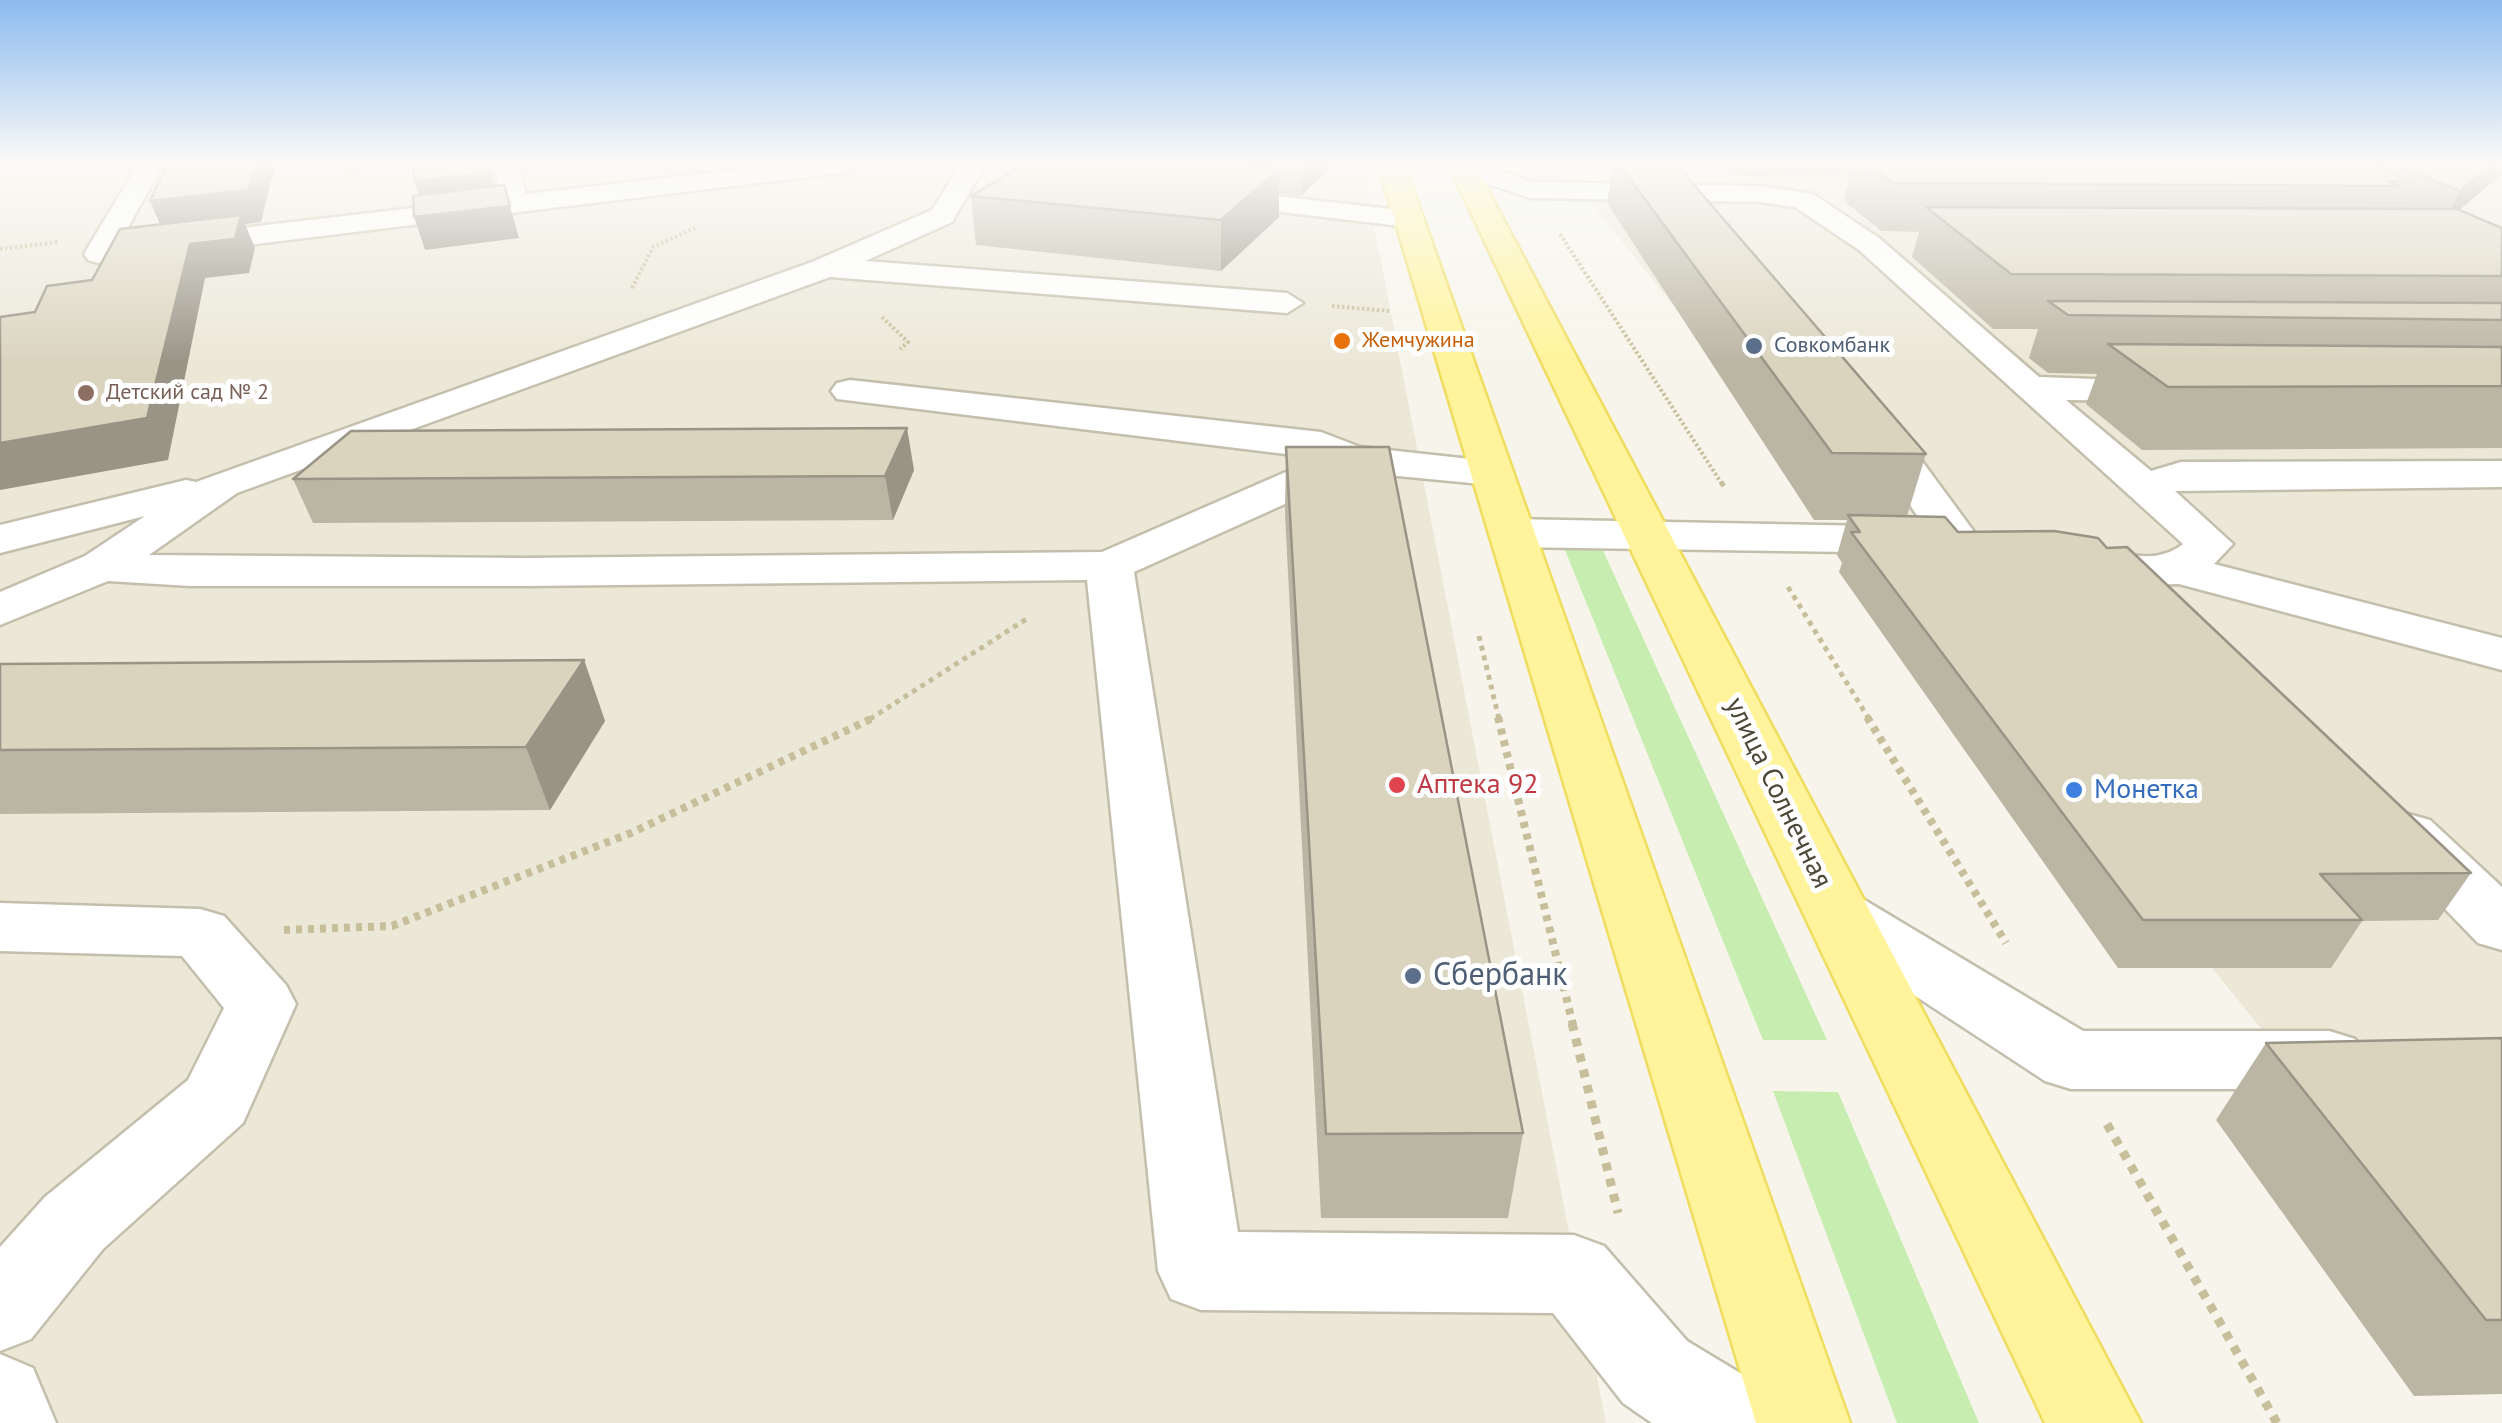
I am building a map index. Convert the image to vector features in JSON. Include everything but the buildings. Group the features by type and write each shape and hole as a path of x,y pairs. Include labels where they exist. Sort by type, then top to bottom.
{"main road":[{"path":"1413,230 1803,1423"},
{"name":"улица Солнечная","path":"1496,230 2094,1423"}],"street":[{"path":"82,288 112,230"},
{"path":"99,254 295,230"},
{"path":"0,539 222,484 823,268 909,230"},
{"path":"1849,230 1984,343 2028,388 2210,544 2160,571"},
{"path":"1870,244 1909,244"},
{"path":"823,268 1287,303"},
{"path":"1984,343 2024,344"},
{"path":"2028,388 2206,390"},
{"path":"850,391 1321,444 1351,459 1492,472"},
{"path":"1855,395 1993,546"},
{"path":"102,566 190,572 579,572 1109,566 1351,459"},
{"path":"2142,488 2181,476 2502,474"},
{"path":"0,610 102,566 222,484"},
{"path":"1512,533 1649,533 1993,546 2160,571 2502,654"},
{"path":"1109,566 1201,1271 1574,1274 1655,1372 1735,1423"},
{"path":"2160,571 2196,626"},
{"path":"2377,803 2502,926"},
{"path":"1838,914 2071,1060 2390,1060"},
{"path":"0,927 200,933 261,1004 216,1101 74,1223 0,1310"},
{"path":"0,1400 9,1423"}],"path":[{"path":"653,247 688,230"},
{"path":"823,268 908,342 850,391"},
{"path":"1287,303 1400,312"},
{"path":"200,933 392,926 631,834 895,707 989,640 1109,566"},
{"path":"1476,623 1620,1220"},
{"path":"2071,1060 2277,1423"}],"shaded area":[{"path":"0,230 1375,230 1606,1423 0,1423"},
{"path":"1613,230 2502,230 2502,1325"}],"green space":[{"path":"1600,544 1827,1040 1763,1040 1563,545"},
{"path":"1773,1091 1838,1092 1979,1423 1897,1423"}],"place":[{"name":"Жемчужина","path":"1342,341"},
{"name":"Совкомбанк","path":"1754,346"},
{"name":"Детский сад № 2","path":"86,393"},
{"name":"Аптека 92","path":"1397,785"},
{"name":"Монетка","path":"2074,790"},
{"name":"Сбербанк","path":"1413,976"}]}
